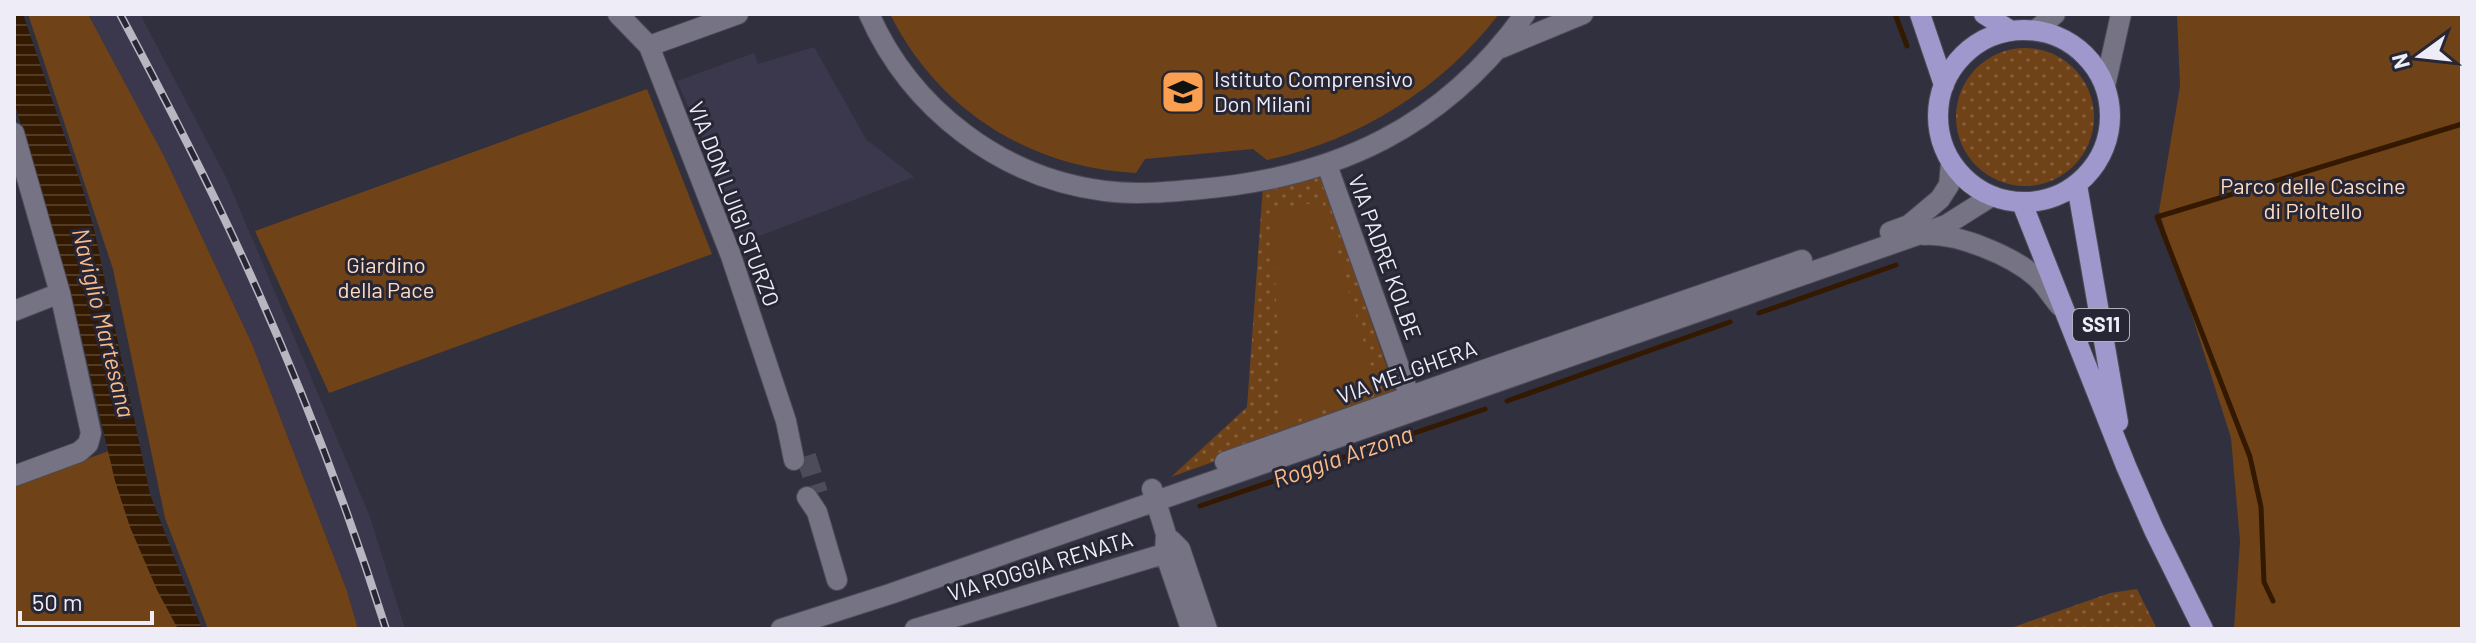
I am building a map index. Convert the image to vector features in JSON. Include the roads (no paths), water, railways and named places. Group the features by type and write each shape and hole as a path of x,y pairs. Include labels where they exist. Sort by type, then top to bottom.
{"main road":[{"path":"1920,14 1944,85"},
{"path":"1984,14 2011,31"},
{"path":"2036,30 2058,37 2078,49 2094,65 2105,86 2110,109 2108,136 2098,162 2077,185 2051,199 2022,203 1992,196 1971,184 1951,163 1941,141 1938,105 1954,65 1970,49 1990,37 2011,31 2036,30"},
{"name":"SS11","path":"2077,185 2126,466"},
{"name":"SS11","path":"2022,203 2126,466 2203,629"}],"street":[{"name":"VIA DON LUIGI STURZO","path":"618,14 649,46 731,256 800,458"},
{"path":"649,46 738,14"},
{"path":"869,14 901,70 937,112 990,152 1050,179 1104,191 1159,193 1259,183 1298,174 1384,140 1429,112 1470,78 1525,14"},
{"path":"1497,49 1583,14"},
{"path":"2036,30 2055,14"},
{"path":"2105,86 2121,14"},
{"path":"14,133 60,293 91,437 88,444 76,453 14,476"},
{"name":"VIA MELGHERA","path":"1412,404 1732,283 1909,225 1940,199 1949,185 1951,163"},
{"name":"VIA PADRE KOLBE","path":"1327,165 1412,404"},
{"name":"VIA MELGHERA","path":"781,629 852,606 907,576 1946,225 1992,196"},
{"name":"VIA MELGHERA","path":"1912,236 1941,235 2012,260 2037,278 2065,312"},
{"path":"14,311 60,293"},
{"path":"1153,495 1170,545 1191,629"},
{"path":"814,501 837,580"},
{"path":"1170,545 1207,629"},
{"name":"VIA ROGGIA RENATA","path":"915,629 1170,545"}],"water":[{"name":"Naviglio Martesana","path":"14,14 23,14 83,190 150,494 202,629 178,629 130,527 115,481 75,310 14,101"}],"waterway":[{"name":"Roggia Arzona","path":"1895,14 1907,46"},
{"path":"2273,601 2264,582 2261,507 2250,457 2157,217 2462,124"},
{"name":"Roggia Arzona","path":"1759,313 1896,265"},
{"name":"Roggia Arzona","path":"1507,401 1730,322"},
{"name":"Roggia Arzona","path":"1200,506 1485,409"}],"tunnel":[{"path":"806,456 818,493"}],"railway":[{"path":"120,14 204,177 270,319 324,451 386,629"}],"place":[{"name":"Istituto Comprensivo Don Milani","path":"1183,92"}],"park label":[{"name":"Parco delle Cascine di Pioltello","path":"2313,198"},
{"name":"Giardino della Pace","path":"386,278"}]}
